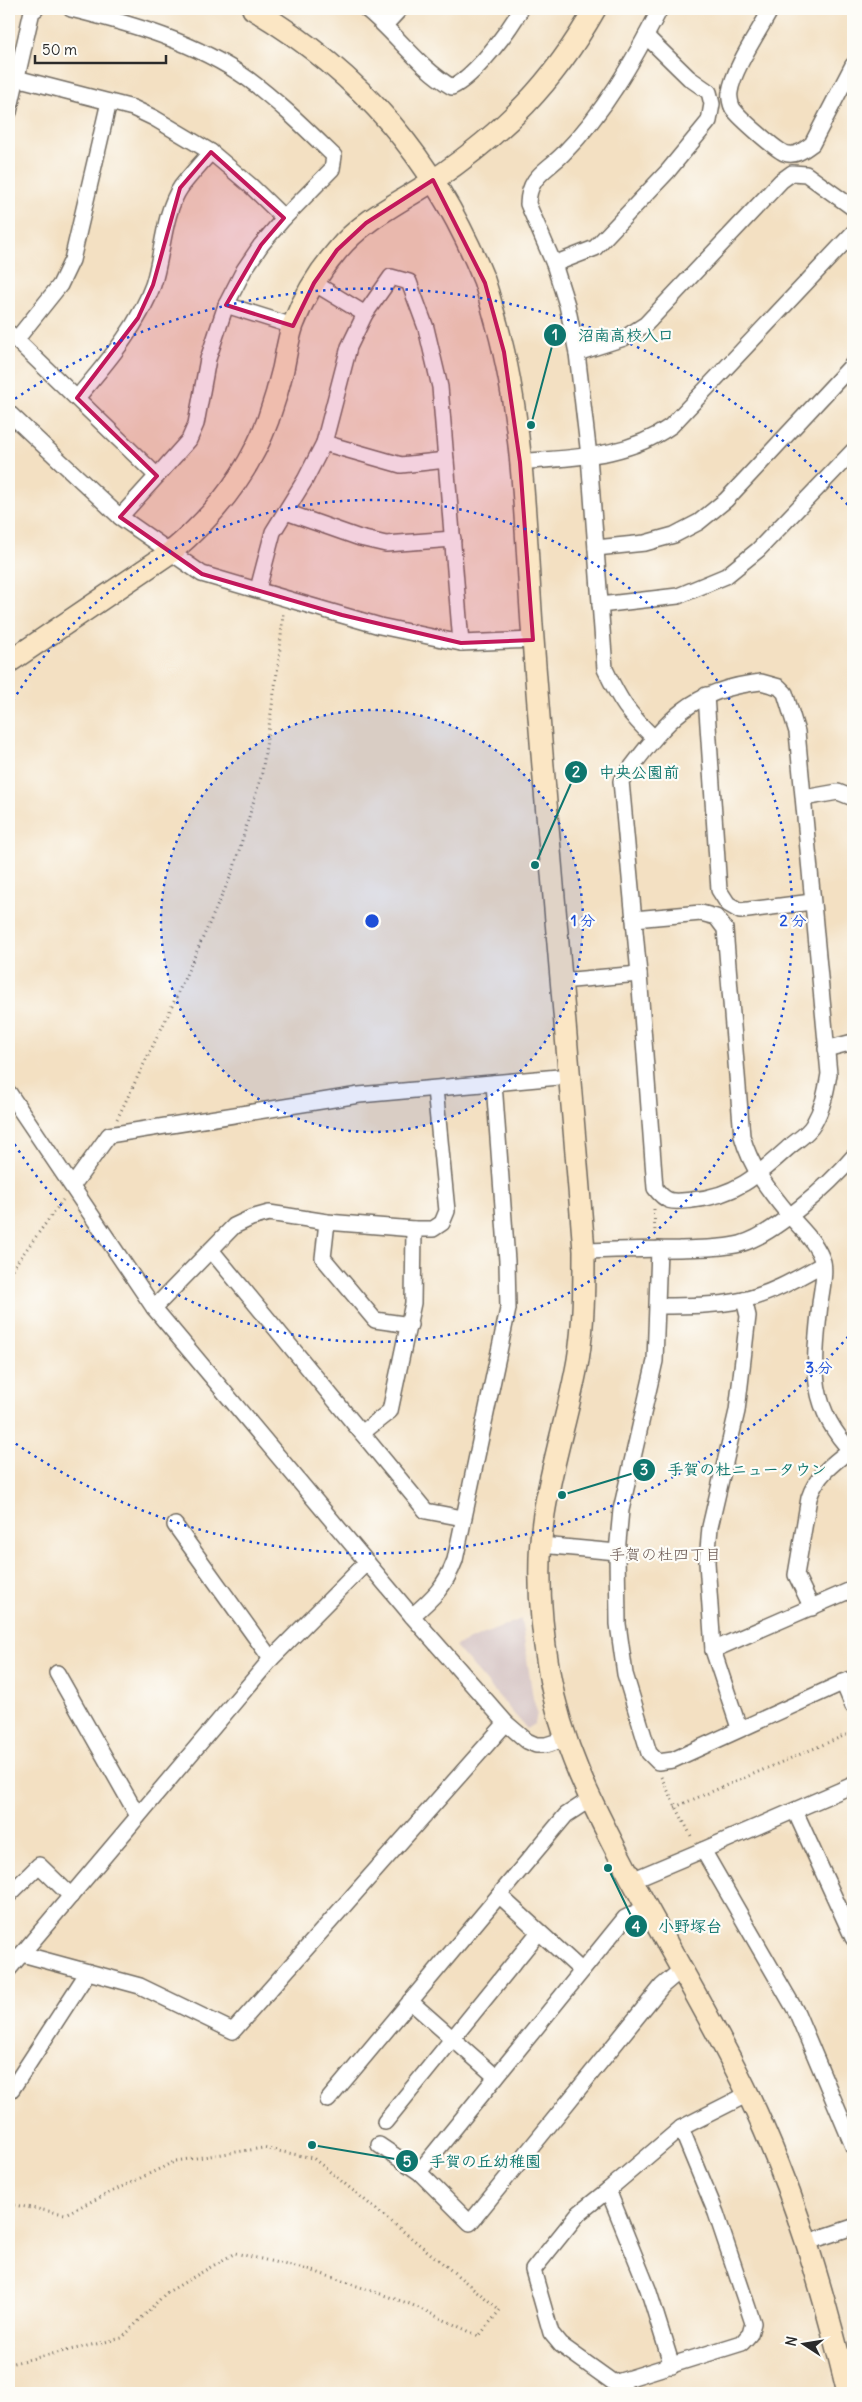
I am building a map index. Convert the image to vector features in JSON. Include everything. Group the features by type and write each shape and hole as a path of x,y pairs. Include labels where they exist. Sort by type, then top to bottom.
{"street":[{"path":"9,112 32,11 36,9"},
{"path":"71,9 129,16 191,47 246,78 286,109 334,156 332,169 260,245 226,305 208,359 196,424 189,440 120,517"},
{"path":"252,9 286,29 333,64 371,100 406,140 433,180 461,229 485,283 504,352 514,404 520,462 584,1251 584,1314 578,1359 546,1505 541,1545 541,1603 545,1643 556,1707 565,1739 589,1800 682,1968 748,2094 783,2174 808,2242 848,2393"},
{"path":"366,9 386,24 437,79 452,87 462,82 501,40 521,9"},
{"path":"386,24 400,9"},
{"path":"9,662 171,552 195,532 223,499 250,459 267,421 278,387 292,326 314,282 338,250 366,223 433,180 505,126 543,87 571,48 595,9"},
{"path":"654,738 629,714 604,669 589,456 577,353 567,305 554,264 528,204 528,194 534,179 563,155 586,128 618,82 660,9"},
{"path":"771,9 733,80 729,94 732,109 775,148 785,154 795,154 802,152 812,144 853,65"},
{"path":"554,264 595,248 668,171 709,121 712,104 710,92 689,78 646,36"},
{"path":"16,78 133,108 154,118 211,152 250,185 284,218"},
{"path":"109,102 72,260 60,285 12,337 157,476"},
{"path":"76,398 118,349 138,318 153,285 175,200 180,188 211,152"},
{"path":"577,353 612,343 646,324 781,181 792,174 806,174 853,208"},
{"path":"520,462 589,456 628,449 658,436 671,426 853,233"},
{"path":"258,589 273,532 324,443 349,347 365,314 391,277 409,282 426,328 440,387 461,643"},
{"path":"314,282 365,314"},
{"path":"226,305 292,326"},
{"path":"596,548 645,543 674,535 699,522 726,500 853,364"},
{"path":"9,413 120,517 202,574 380,626 461,643 533,640"},
{"path":"324,443 401,465 446,460"},
{"path":"600,605 678,596 726,576 758,550 853,451"},
{"path":"286,512 360,538 386,544 452,539"},
{"path":"761,682 779,687 785,693 797,732 826,1049 830,1074 825,1101 812,1127 757,1175 734,1191 708,1198 670,1202 662,1197 656,1188 640,974 621,782 654,738 688,705 706,695 735,684 761,682"},
{"path":"706,695 719,890 728,904 740,910 812,902"},
{"path":"804,798 838,792 853,798"},
{"path":"634,919 701,913 716,918 725,929 742,1136 747,1155 757,1175 815,1243 823,1264 815,1353 819,1399 830,1422 852,1452 827,1468 812,1490 809,1498 796,1575 812,1608"},
{"path":"561,981 640,974"},
{"path":"826,1049 853,1042"},
{"path":"74,1185 109,1135 359,1095 570,1076"},
{"path":"412,1616 436,1595 448,1578 455,1560 508,1309 507,1261 494,1083"},
{"path":"154,1308 234,1226 251,1218 269,1213 326,1222 414,1229 433,1228 442,1223 448,1211 435,1089"},
{"path":"9,1093 74,1185 113,1249 154,1308 412,1616 506,1723 527,1741 536,1745 546,1745 565,1739"},
{"path":"584,1251 709,1248 740,1244 764,1233 790,1216 853,1157"},
{"path":"326,1222 323,1258 375,1320 410,1325"},
{"path":"362,1433 390,1411 410,1325 414,1281 414,1229"},
{"path":"659,1249 655,1361 621,1510 617,1552 618,1624 625,1674 649,1753 658,1762 673,1760 739,1728 848,1680 853,1706"},
{"path":"211,1250 426,1511 463,1518"},
{"path":"658,1306 703,1305 744,1300 782,1286 823,1264"},
{"path":"739,1728 713,1650 707,1562 710,1527 736,1411 748,1316 744,1300"},
{"path":"175,1525 271,1659"},
{"path":"541,1545 617,1552"},
{"path":"9,1969 271,1659 367,1562"},
{"path":"713,1650 853,1589"},
{"path":"57,1673 138,1816"},
{"path":"22,1954 140,1986 233,2031 506,1723"},
{"path":"632,1880 794,1812 853,1785"},
{"path":"328,2100 566,1815 589,1800"},
{"path":"794,1812 853,1938"},
{"path":"703,1850 797,2013 850,2128 853,2146"},
{"path":"9,1895 39,1864 70,1896"},
{"path":"499,1895 582,1971"},
{"path":"418,2172 625,1918 647,1907"},
{"path":"385,2122 539,1932"},
{"path":"379,2144 418,2172 470,2223 662,1986 682,1968"},
{"path":"12,2089 88,1972"},
{"path":"410,2001 496,2077"},
{"path":"628,2393 561,2345 551,2333 532,2270 578,2214 681,2128 748,2094"},
{"path":"614,2384 742,2343 750,2334 753,2323 716,2213 681,2128"},
{"path":"608,2190 648,2289 672,2366"},
{"path":"808,2242 853,2227"}],"path":[{"path":"109,1135 168,1015 233,871 262,773 279,659 284,597"},
{"path":"9,1273 74,1185"},
{"path":"659,1249 656,1240 654,1206 662,1197"},
{"path":"675,1807 853,1732"},
{"path":"658,1762 658,1771 675,1807 694,1842 703,1850"},
{"path":"9,2204 65,2214 176,2161 263,2148 313,2158 500,2310 479,2336 410,2304 330,2277 235,2253 166,2293 122,2338 9,2364"}],"highlighted area":[{"path":"211,152 284,218 261,245 226,305 293,326 314,283 337,250 366,223 433,180 485,283 504,352 520,462 533,640 461,643 342,615 202,574 120,517 157,476 77,398 138,318 153,285 180,188"}],"shaded area":[{"path":"521,1619 533,1698 537,1712 535,1724 527,1729 455,1646"}],"place":[{"name":"沼南高校入口","path":"531,425"},
{"name":"中央公園前","path":"535,865"},
{"name":"手賀の杜ニュータウン","path":"562,1495"},
{"name":"小野塚台","path":"608,1868"},
{"name":"手賀の丘幼稚園","path":"312,2145"}],"district":[{"name":"手賀の杜四丁目","path":"665,1554"}]}
